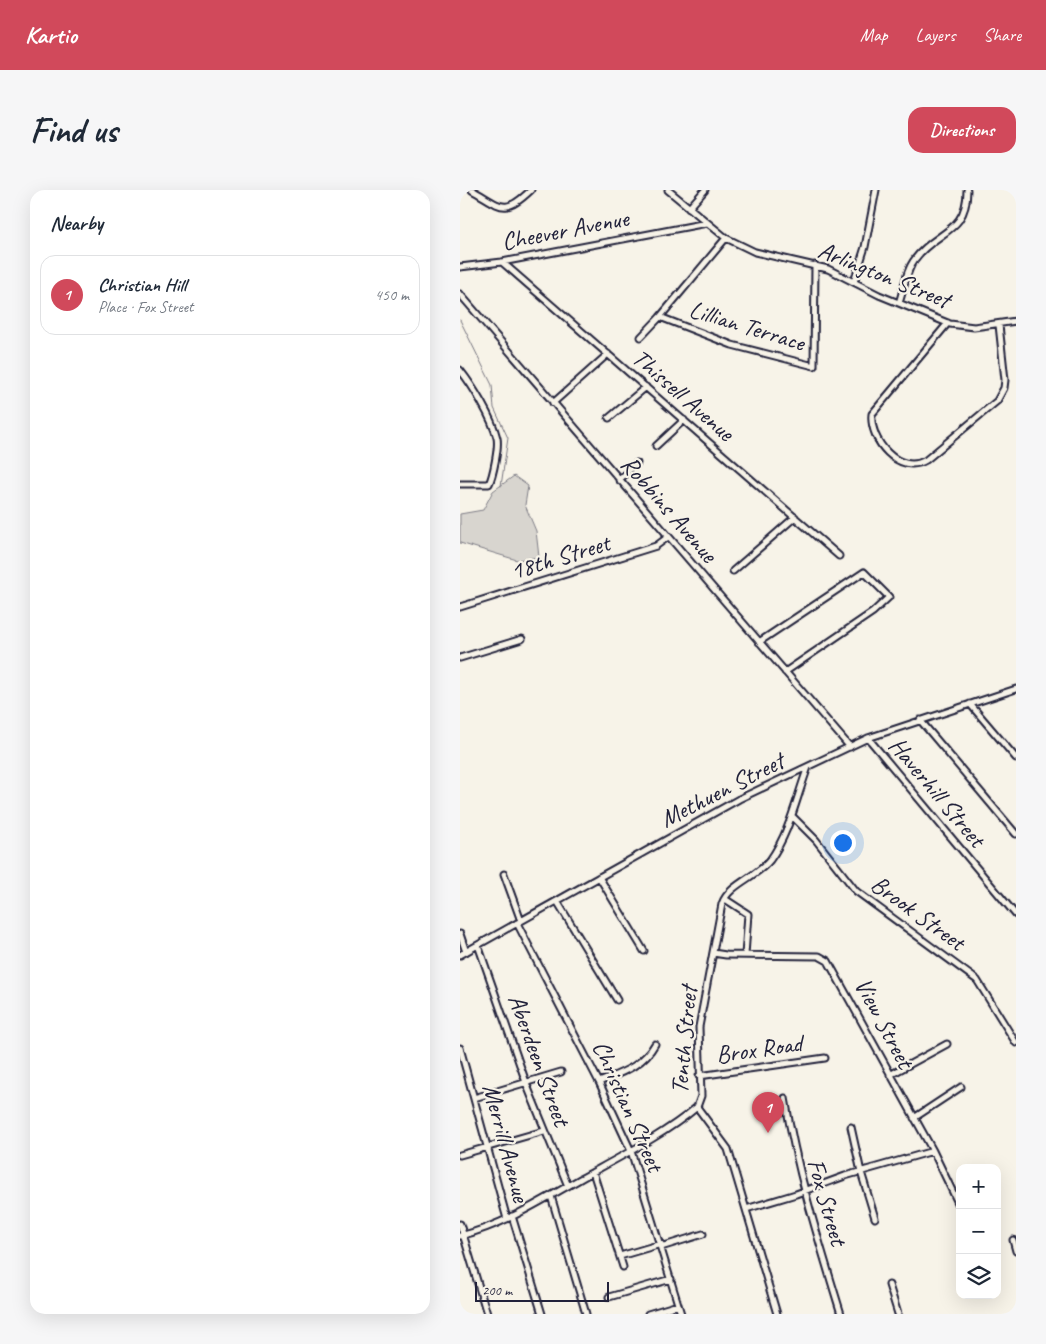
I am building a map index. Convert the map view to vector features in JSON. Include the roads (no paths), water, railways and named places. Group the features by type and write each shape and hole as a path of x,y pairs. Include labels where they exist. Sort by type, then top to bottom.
{"street":[{"path":"472,190 504,208 510,207 531,190"},
{"name":"Arlington Street","path":"668,190 726,238 755,252 815,265 948,323 967,327 999,325 1016,321"},
{"path":"689,208 705,190"},
{"path":"854,282 865,247 876,190"},
{"path":"899,303 916,258 960,220 965,208 966,190"},
{"name":"Cheever Avenue","path":"460,267 502,262 707,223"},
{"name":"Lillian Terrace","path":"640,337 660,317 726,238"},
{"name":"Thissell Avenue","path":"502,262 839,556"},
{"name":"Lillian Terrace","path":"660,317 732,345 814,366 815,265"},
{"name":"Robbins Avenue","path":"460,294 850,747"},
{"path":"948,323 872,414 872,428 876,435 894,458 905,465 920,464 926,460 997,401 1004,388 999,325"},
{"path":"553,403 608,354"},
{"path":"460,370 473,388 497,438 492,477 487,485 460,484"},
{"path":"609,418 646,387"},
{"path":"656,446 684,420"},
{"path":"619,480 637,463"},
{"path":"733,571 795,517"},
{"name":"18th Street","path":"460,607 656,546 668,537"},
{"path":"759,642 864,572 889,597 873,612 784,672"},
{"path":"460,658 522,639"},
{"name":"Methuen Street","path":"460,955 732,803 868,738 1016,689"},
{"path":"970,704 1016,758"},
{"path":"920,720 1016,834"},
{"name":"Haverhill Street","path":"868,738 1016,915"},
{"path":"745,955 749,926 747,913 725,898 766,864 780,845 808,767"},
{"name":"Brook Street","path":"792,816 816,840 856,891 977,980 1016,1043"},
{"name":"Christian Street","path":"504,874 519,922 599,1082 631,1151 681,1314"},
{"path":"599,877 644,951"},
{"name":"Tenth Street","path":"462,1236 489,1228 551,1196 631,1151 697,1107 701,1096 699,1027 725,898"},
{"path":"557,901 617,1000"},
{"path":"460,934 466,952"},
{"name":"Aberdeen Street","path":"478,945 544,1131 568,1186"},
{"name":"View Street","path":"713,953 825,958 836,974 933,1151 956,1199"},
{"path":"599,1082 638,1064 647,1056 655,1044"},
{"path":"890,1075 947,1044"},
{"name":"Merrill Avenue","path":"460,1048 487,1148 542,1314"},
{"name":"Brox Road","path":"699,1076 825,1058"},
{"path":"474,1098 561,1072"},
{"path":"914,1118 961,1087"},
{"name":"Fox Street","path":"785,1098 794,1152 804,1192 841,1314"},
{"path":"697,1107 728,1149 777,1314"},
{"path":"852,1127 861,1172 875,1218"},
{"path":"460,1155 544,1131"},
{"path":"746,1209 933,1151"},
{"path":"594,1172 623,1267"},
{"path":"551,1196 586,1314"},
{"path":"460,1224 462,1236 487,1314"},
{"path":"620,1256 703,1234"},
{"path":"1013,1240 1016,1251"},
{"path":"609,1297 671,1279"},
{"path":"889,1285 898,1314"},
{"path":"648,1314 678,1305"}],"waterway":[{"path":"460,320 492,385 494,408 508,438 501,486"}],"place":[{"name":"Christian Hill","path":"768,1133"}]}
